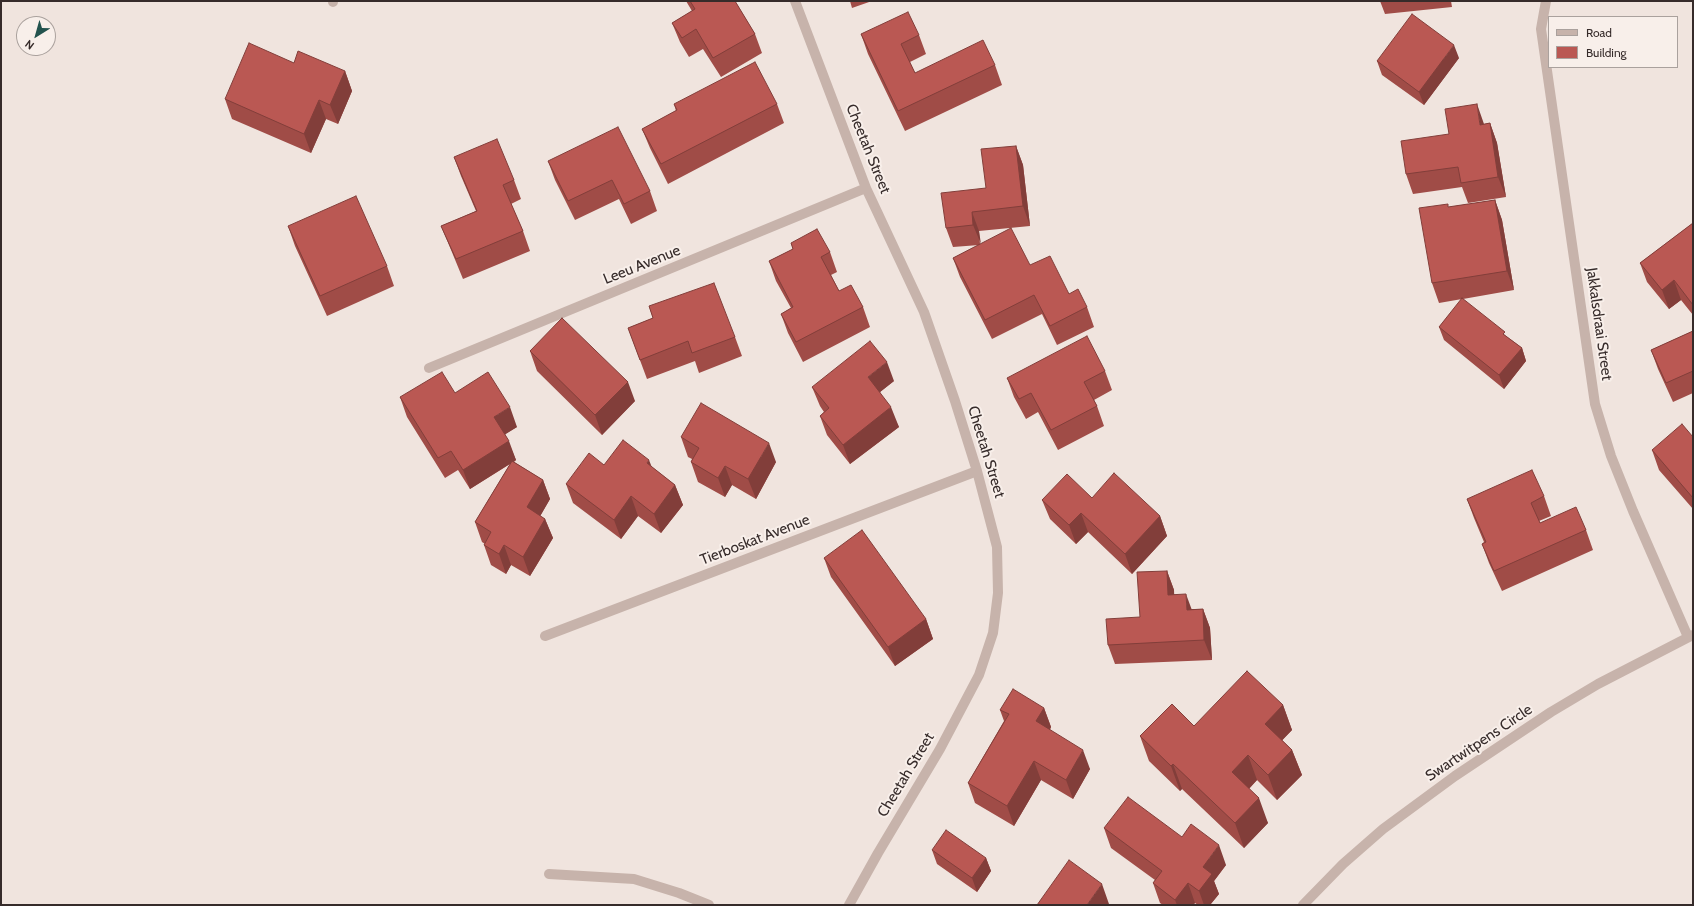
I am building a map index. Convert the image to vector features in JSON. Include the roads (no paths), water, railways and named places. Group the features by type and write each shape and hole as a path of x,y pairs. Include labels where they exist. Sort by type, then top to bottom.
{"street":[{"name":"Cheetah Street","path":"795,1 866,188 924,312 955,401 977,471 998,547 998,593 993,633 979,675 940,749 878,853 850,905"},
{"name":"Jakkalsdraai Street","path":"1546,1 1542,29 1595,404 1611,456 1633,511 1690,636"},
{"name":"Leeu Avenue","path":"429,368 866,188"},
{"name":"Tierboskat Avenue","path":"545,636 977,471"},
{"name":"Swartwitpens Circle","path":"1303,905 1343,864 1383,829 1455,776 1564,704 1598,684 1690,636"},
{"path":"549,874 634,879 679,893 708,905"}]}
